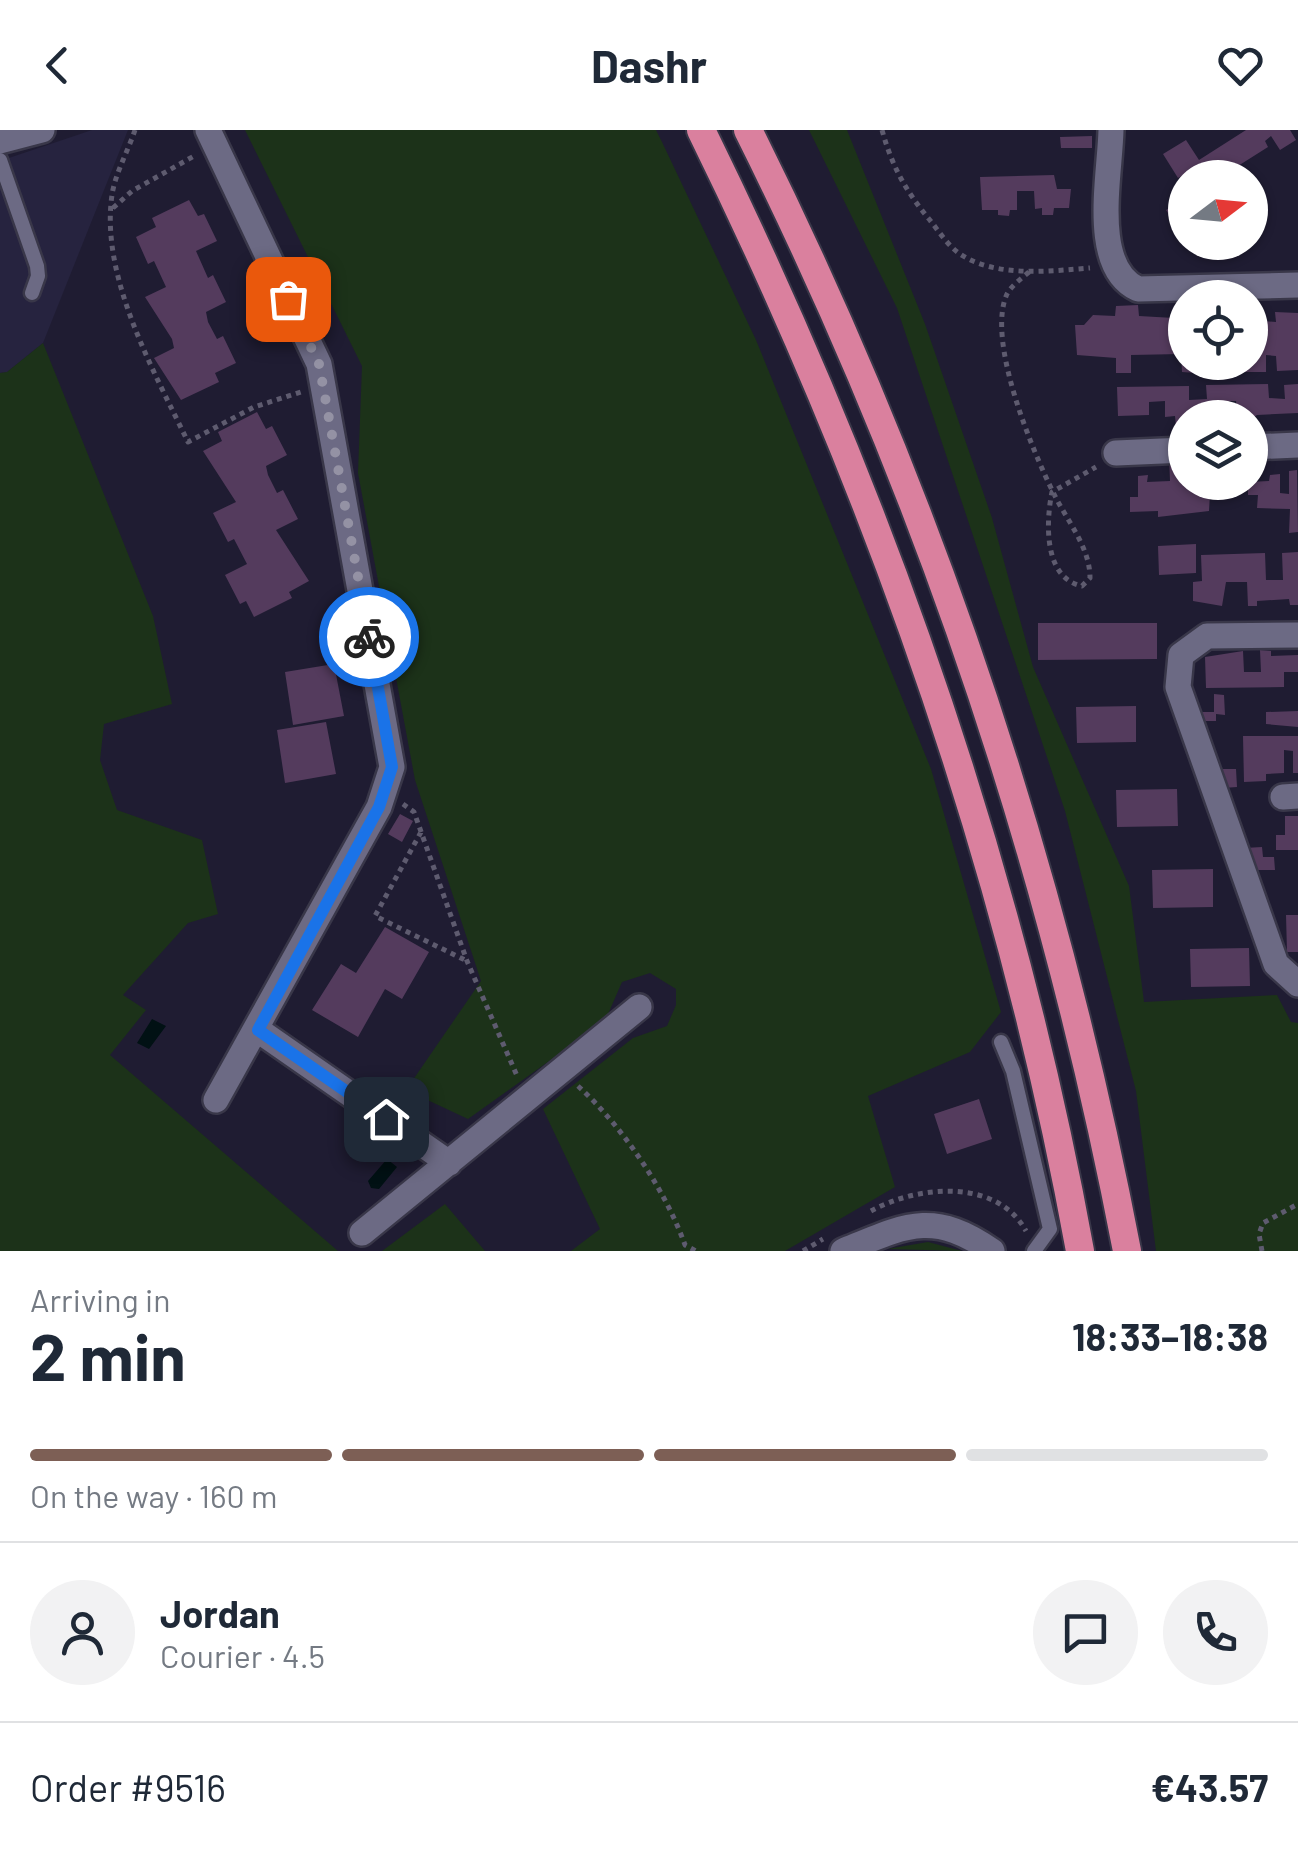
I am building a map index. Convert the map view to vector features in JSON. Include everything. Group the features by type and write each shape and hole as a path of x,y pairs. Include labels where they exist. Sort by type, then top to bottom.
{"highway":[{"path":"701,130 815,374 898,584 956,750 1009,930 1061,1146 1080,1251"},
{"path":"748,130 856,356 943,575 998,736 1050,917 1104,1135 1126,1251"}],"street":[{"path":"0,141 42,130"},
{"path":"1111,130 1108,247 1112,266 1123,282 1138,289 1298,286"},
{"path":"211,138 319,364 392,767 384,791 258,1030 216,1100"},
{"path":"1268,446 1298,445"},
{"path":"1116,453 1168,451"},
{"path":"1298,635 1206,636 1180,656 1178,687 1276,964 1298,984"},
{"path":"362,1233 640,1007"},
{"path":"258,1030 449,1163"},
{"path":"844,1251 909,1224 944,1228 992,1251"}],"lane":[{"path":"0,160 37,266 32,293"},
{"path":"1001,1042 1013,1071 1050,1229 1034,1251"}],"path":[{"path":"135,130 112,196 115,251 128,312 188,442 254,407 323,385"},
{"path":"882,130 892,166 908,194 956,252 1028,272 1112,266"},
{"path":"113,208 211,138"},
{"path":"1028,272 1008,292 1000,326 1008,370 1052,492 1090,560 1090,578 1082,586 1071,584 1058,570 1045,524 1052,492"},
{"path":"1052,492 1106,464 1116,453"},
{"path":"384,791 414,812 467,961 527,1099"},
{"path":"421,832 375,916 467,961"},
{"path":"561,1071 601,1107 675,1216 685,1246 696,1251"},
{"path":"1262,1251 1259,1234 1263,1222 1298,1204"}],"shaded area":[{"path":"92,130 128,130 43,343 7,372 0,373 0,161"},
{"path":"152,1019 166,1026 149,1049 137,1043"},
{"path":"387,1159 397,1167 379,1189 371,1188 368,1181"}],"green space":[{"path":"245,130 656,130 662,142 756,340 931,769 1001,1012 970,1052 868,1096 895,1187 785,1251 571,1251 600,1229 543,1109 633,1038 667,1026 676,1005 676,989 650,973 622,982 605,1021 468,1119 406,1090 481,981 415,780 358,473 362,366"},
{"path":"809,130 847,130 925,324 992,518 1033,667 1129,886 1144,1002 1277,995 1291,1022 1298,1023 1298,1251 1156,1251 1136,1091 1065,811 897,308"},
{"path":"43,343 153,616 172,704 104,724 100,760 117,810 202,840 218,914 188,923 123,995 146,1010 110,1055 338,1251 0,1251 0,373 7,372"},
{"path":"445,1204 485,1251 382,1251"},
{"path":"928,1242 962,1251 887,1249"}],"building":[{"path":"1246,130 1290,130 1296,140 1280,150 1271,136 1265,141 1268,147 1247,160 1199,160"},
{"path":"1092,136 1092,148 1061,148 1060,137"},
{"path":"1186,140 1199,160 1168,162 1163,154"},
{"path":"1054,175 1057,189 1071,189 1069,208 1054,208 1053,215 1042,215 1042,208 1035,209 1034,191 1017,191 1017,210 1010,210 1009,216 998,215 998,210 982,210 980,177"},
{"path":"189,200 198,216 204,214 217,241 196,251 208,278 213,275 226,302 206,312 208,322 217,339 223,336 236,363 215,373 219,382 181,400 154,358 174,348 172,339 145,297 166,287 154,261 148,264 136,237 156,227 152,218"},
{"path":"1138,305 1139,316 1168,318 1168,354 1131,355 1131,373 1116,373 1116,358 1077,355 1075,325 1084,325 1093,315 1115,316 1116,306"},
{"path":"1275,312 1298,313 1298,370 1277,371 1276,356 1268,355 1268,321 1276,322"},
{"path":"1268,384 1269,398 1285,399 1284,385 1298,384 1298,413 1268,414 1268,400 1189,400 1207,399 1206,385"},
{"path":"1189,386 1189,400 1168,400 1168,417 1165,417 1165,401 1149,402 1149,415 1118,416 1117,387"},
{"path":"257,412 266,429 272,426 287,455 266,466 277,493 283,490 298,519 276,530 309,581 289,592 292,598 254,617 246,601 240,604 225,575 247,564 234,539 228,542 213,513 236,502 203,451 222,441 218,432"},
{"path":"1297,470 1298,532 1289,533 1290,509 1257,508 1258,500 1268,500 1270,475 1280,474 1280,493 1289,494 1289,471"},
{"path":"1148,475 1147,482 1168,481 1168,500 1210,500 1209,511 1158,517 1158,511 1130,512 1130,497 1138,497 1138,476"},
{"path":"1196,544 1196,573 1159,575 1158,546"},
{"path":"1298,552 1298,605 1290,605 1289,599 1257,601 1257,606 1248,606 1247,582 1226,582 1222,606 1193,601 1193,582 1202,581 1201,555 1265,553 1266,580 1283,580 1282,553"},
{"path":"1038,623 1157,623 1157,659 1038,660"},
{"path":"1260,650 1271,651 1271,656 1298,655 1298,672 1284,672 1284,687 1206,688 1205,657 1243,651 1244,672 1261,672"},
{"path":"334,664 344,716 293,725 285,672"},
{"path":"1214,694 1224,695 1225,715 1216,714 1216,721 1198,721 1196,712 1214,712"},
{"path":"1136,706 1136,742 1077,743 1076,707"},
{"path":"1298,711 1298,727 1266,724 1266,712"},
{"path":"326,722 336,774 285,783 277,730"},
{"path":"1243,736 1298,736 1298,773 1293,773 1293,751 1284,750 1284,773 1266,774 1266,781 1244,782"},
{"path":"1214,769 1236,769 1237,787 1223,788"},
{"path":"1177,789 1178,826 1117,827 1116,790"},
{"path":"400,814 413,821 402,842 388,834"},
{"path":"1285,816 1298,816 1298,850 1276,850 1276,835 1285,835"},
{"path":"1262,847 1263,857 1274,857 1275,870 1246,870 1245,848"},
{"path":"1213,869 1213,907 1153,908 1152,870"},
{"path":"1286,915 1298,915 1298,952 1287,952"},
{"path":"385,927 429,952 402,999 385,989 358,1037 312,1010 341,964 356,973"},
{"path":"1249,948 1250,986 1191,987 1190,949"},
{"path":"979,1099 992,1139 947,1154 934,1114"}],"way so far":[{"path":"288,299 319,364 369,637"}],"route":[{"path":"369,637 392,767 379,807 258,1030 386,1119"}]}
